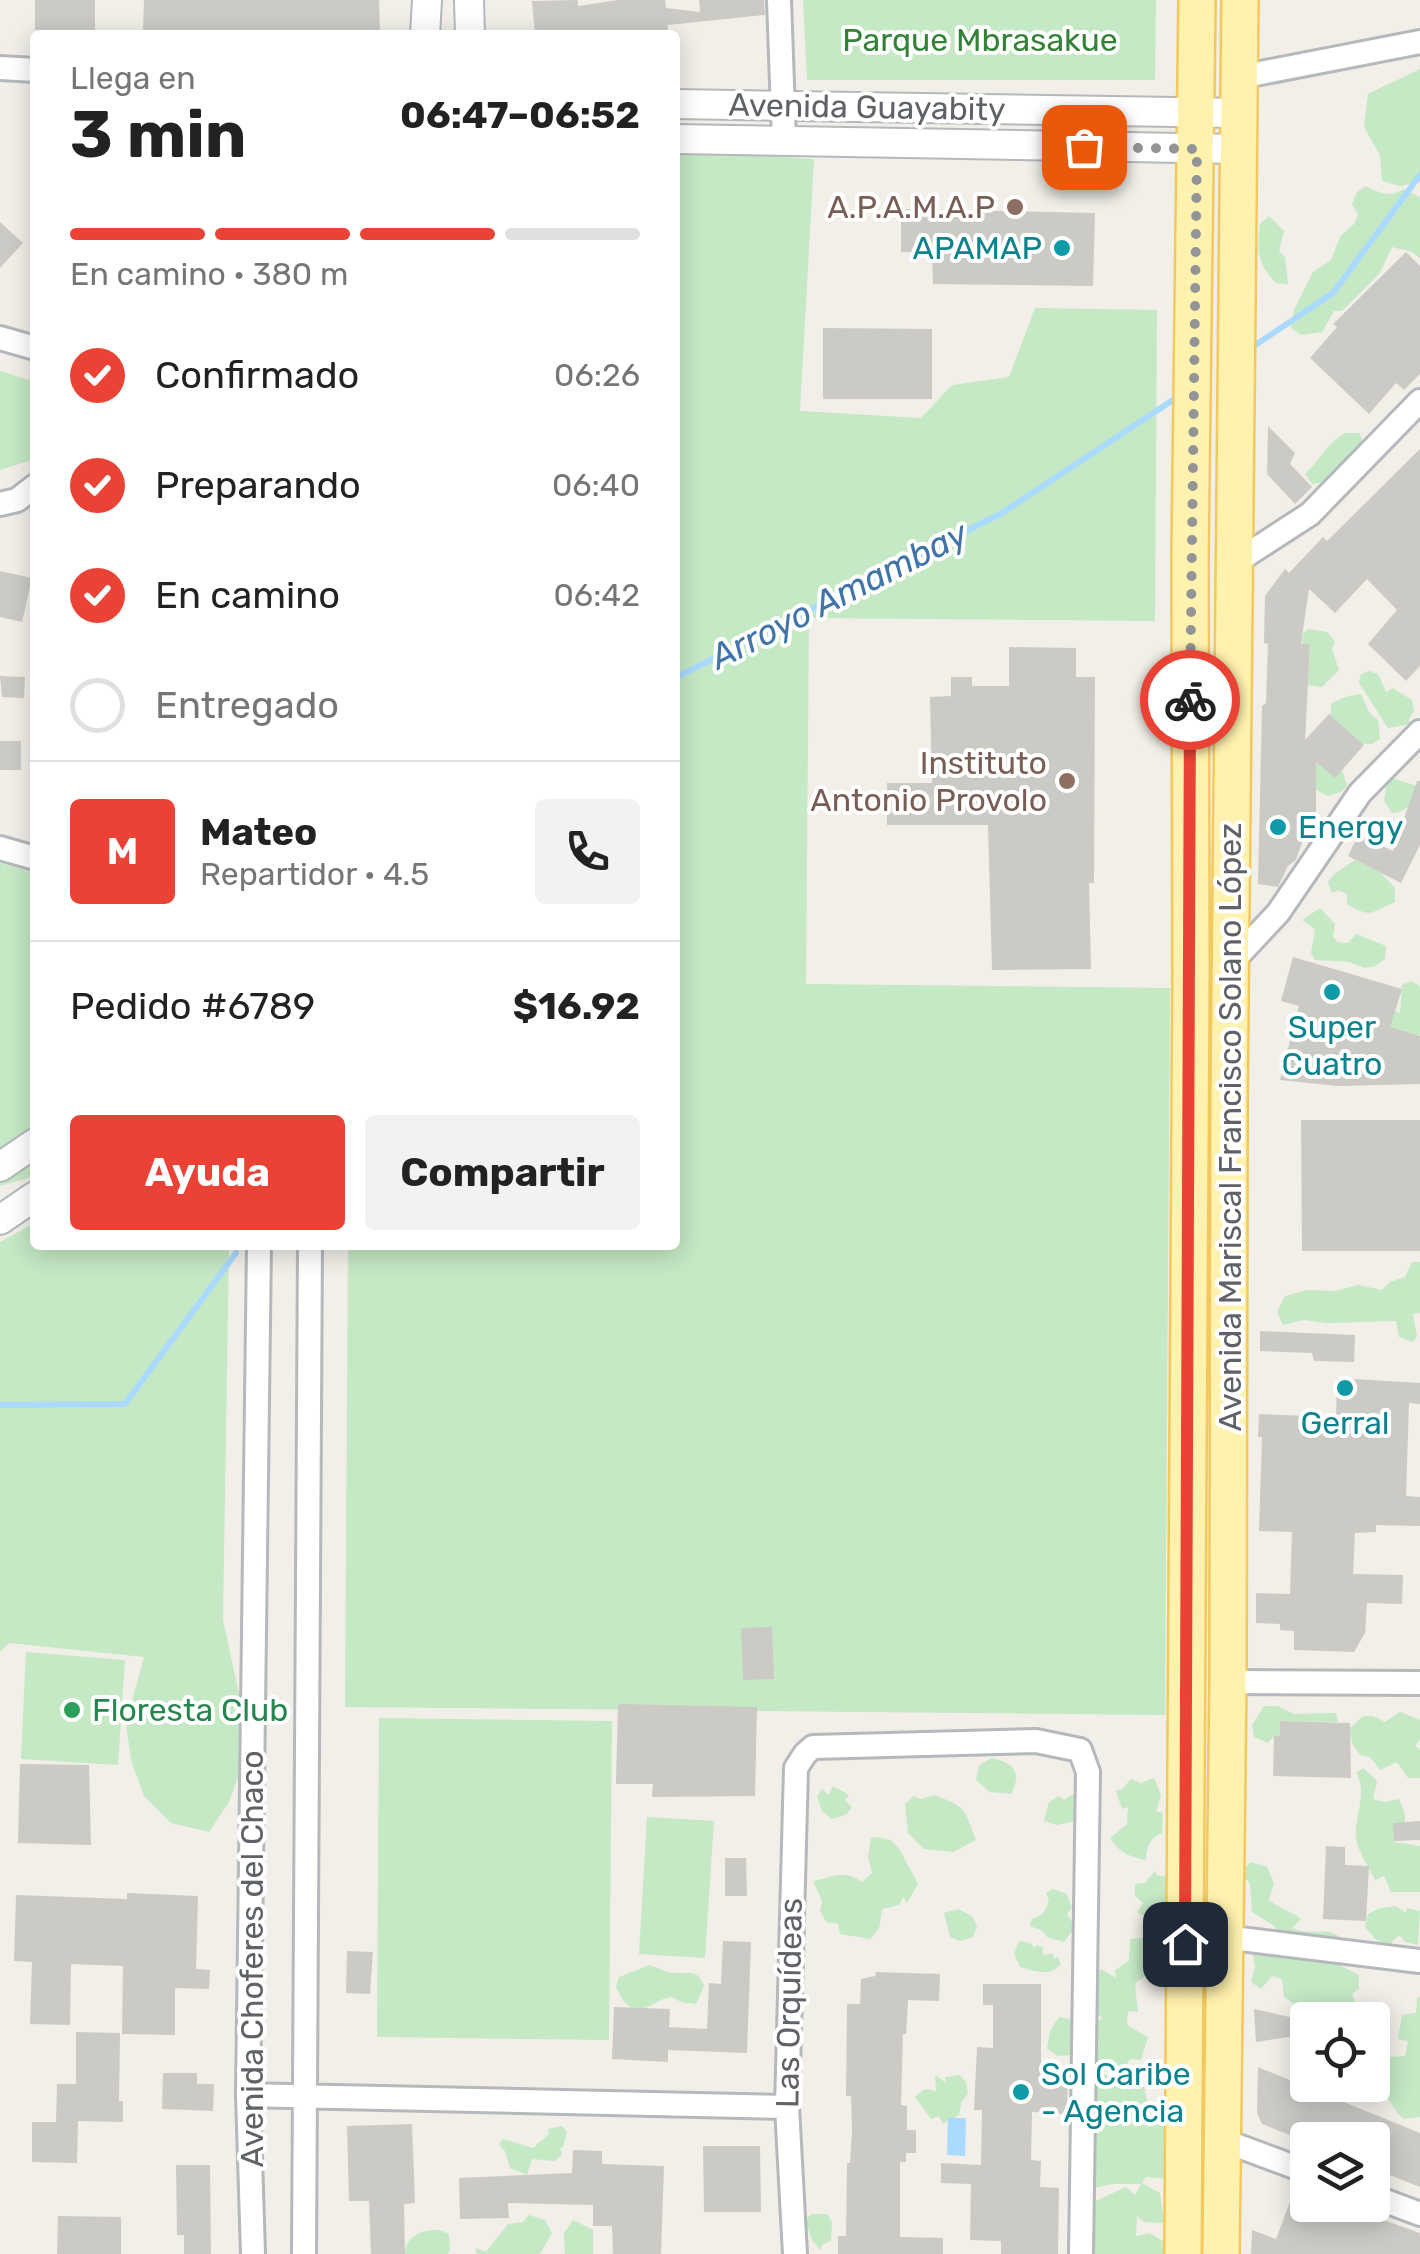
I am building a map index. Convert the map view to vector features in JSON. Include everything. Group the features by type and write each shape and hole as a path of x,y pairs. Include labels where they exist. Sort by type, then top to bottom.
{"main road":[{"name":"Avenida Mariscal Francisco Solano López","path":"1182,2254 1197,0"},
{"name":"Avenida Mariscal Francisco Solano López","path":"1221,2254 1228,1682 1232,564 1240,0"}],"street":[{"path":"425,30 426,0"},
{"path":"469,0 470,30"},
{"path":"779,0 784,140"},
{"path":"1240,77 1420,42"},
{"path":"0,68 30,70"},
{"name":"Avenida Guayabity","path":"680,104 1240,113"},
{"name":"Avenida Guayabity","path":"680,139 1239,149"},
{"path":"0,338 30,347"},
{"path":"1232,564 1310,514 1420,401"},
{"path":"0,504 17,500 30,490"},
{"path":"1231,963 1278,914 1360,793 1420,732"},
{"path":"0,848 30,857"},
{"path":"0,1167 30,1146"},
{"path":"0,1220 30,1199"},
{"name":"Avenida Choferes del Chaco","path":"253,2254 248,2096 259,1250"},
{"name":"Avenida Choferes del Chaco","path":"304,2254 310,1250"},
{"path":"1228,1682 1420,1683"},
{"name":"Las Orquídeas","path":"795,2254 786,2107 796,1768 814,1748 830,1746 1036,1742 1080,1750 1088,1772 1081,2254"},
{"path":"1224,1938 1420,1961"},
{"path":"248,2096 786,2107"},
{"path":"1222,2140 1290,2165"},
{"path":"1390,2203 1420,2214"}],"green space":[{"name":"Parque Mbrasakue","path":"803,0 1156,0 1155,80 807,80"},
{"path":"1420,69 1420,182 1400,186 1382,181 1380,155 1364,127 1368,94"},
{"path":"680,150 814,159 800,411 921,418 952,385 1009,377 1035,308 1157,310 1155,621 809,618 806,984 1170,988 1165,1715 345,1707 348,1250 680,1250"},
{"path":"1366,186 1385,194 1403,189 1420,197 1420,258 1392,247 1380,273 1342,311 1334,311 1322,332 1301,335 1291,328 1294,310 1313,272 1331,260 1341,235 1354,224 1358,214 1352,204 1357,192"},
{"path":"1269,216 1284,231 1279,252 1285,257 1288,284 1276,283 1260,256 1260,224"},
{"path":"0,371 30,380 30,461 0,470"},
{"path":"1346,433 1359,433 1365,446 1336,468 1325,482 1312,484 1305,474"},
{"path":"1309,629 1327,632 1335,642 1332,649 1339,670 1322,687 1308,685 1310,644 1302,644 1303,633"},
{"path":"1361,674 1378,674 1386,692 1393,688 1412,700 1410,724 1388,728 1359,683"},
{"path":"1361,694 1369,712 1378,720 1380,739 1372,744 1363,744 1331,716 1331,704"},
{"path":"1318,763 1335,778 1342,770 1347,786 1341,792 1328,796 1316,790 1316,775 1308,766"},
{"path":"1392,778 1414,785 1418,791 1408,806 1392,813 1384,801 1387,782"},
{"path":"1355,860 1380,872 1395,888 1395,902 1367,913 1347,904 1347,894 1338,890 1332,893 1328,882"},
{"path":"0,863 30,872 30,1177 0,1186"},
{"path":"1320,908 1335,924 1333,936 1337,942 1348,943 1356,934 1386,946 1385,959 1365,968 1349,962 1315,960 1311,953 1315,929 1302,920"},
{"path":"1412,981 1420,986 1420,1035 1413,1037 1402,1030 1381,1029 1392,1010 1400,1013 1402,985"},
{"path":"30,1226 30,1250 229,1250 223,1620 239,1694 241,1769 229,1802 209,1832 171,1823 144,1796 131,1760 126,1723 144,1657 9,1643 0,1652 0,1242"},
{"path":"1412,1262 1420,1262 1420,1313 1413,1314 1417,1337 1412,1342 1399,1337 1396,1321 1303,1320 1283,1325 1277,1312 1285,1296 1307,1290 1335,1291 1358,1285 1382,1290 1390,1282 1405,1277"},
{"name":"Floresta Club","path":"26,1652 125,1660 118,1765 21,1759"},
{"path":"1264,1706 1278,1706 1294,1714 1336,1713 1338,1722 1280,1721 1280,1736 1274,1736 1268,1743 1254,1737 1252,1725"},
{"path":"1400,1712 1420,1720 1420,1739 1415,1746 1420,1749 1420,1778 1408,1778 1397,1762 1380,1770 1370,1757 1360,1755 1352,1743 1350,1728 1363,1716 1385,1722"},
{"path":"379,1718 612,1721 609,2040 377,2037"},
{"path":"991,1758 1014,1769 1016,1780 1011,1794 990,1792 976,1780 979,1766"},
{"path":"1363,1768 1377,1781 1373,1799 1399,1799 1405,1822 1394,1842 1420,1846 1420,1892 1391,1892 1384,1876 1375,1880 1361,1853 1356,1828 1361,1788 1356,1773"},
{"path":"1154,1778 1161,1795 1156,1811 1163,1813 1162,1833 1150,1844 1146,1860 1125,1853 1110,1838 1127,1824 1128,1807 1122,1809 1116,1791 1131,1779 1141,1783"},
{"path":"833,1786 849,1795 845,1800 852,1807 847,1814 832,1819 822,1811 817,1797 822,1789 828,1795"},
{"path":"1073,1794 1077,1800 1076,1821 1057,1825 1044,1821 1049,1802"},
{"path":"934,1795 963,1810 976,1840 953,1852 924,1849 908,1833 905,1804 914,1796 921,1799"},
{"path":"647,1817 714,1821 705,1958 639,1954"},
{"path":"871,1838 891,1840 900,1850 918,1884 907,1903 903,1897 899,1905 882,1909 879,1929 870,1939 840,1934 838,1924 826,1922 820,1911 822,1901 813,1881 844,1875 862,1882 872,1873 868,1857"},
{"path":"1251,1862 1267,1867 1274,1883 1269,1900 1301,1919 1292,1928 1334,1933 1340,1938 1353,1959 1341,1966 1359,1975 1359,1989 1352,1994 1355,2002 1291,2002 1284,1997 1282,1979 1272,1976 1261,1989 1251,1982 1255,1967 1251,1940 1274,1934 1276,1927 1252,1912 1250,1884 1241,1872"},
{"path":"1155,1871 1167,1877 1172,1888 1175,1916 1168,1912 1152,1918 1137,1912 1143,1903 1135,1896 1135,1884 1145,1883"},
{"path":"1053,1889 1067,1894 1072,1908 1067,1914 1075,1927 1064,1942 1030,1926 1031,1920 1043,1914 1049,1901 1046,1893"},
{"path":"1396,1906 1406,1913 1407,1908 1420,1911 1418,1945 1405,1942 1399,1935 1389,1945 1375,1939 1365,1927 1368,1914"},
{"path":"958,1909 972,1916 977,1926 973,1937 960,1941 950,1937 944,1913"},
{"path":"1144,1938 1147,1947 1160,1949 1167,1956 1160,1979 1149,1973 1135,1983 1138,2012 1128,2011 1127,2025 1148,2037 1141,2060 1131,2059 1116,2075 1107,2067 1090,2065 1091,2054 1099,2043 1093,2026 1102,2018 1094,2011 1093,1979 1101,1969 1116,1978 1115,1970 1129,1961 1130,1939"},
{"path":"1019,1941 1043,1948 1043,1955 1053,1953 1054,1958 1059,1957 1060,1965 1046,1972 1020,1967 1014,1954"},
{"path":"650,1965 699,1977 704,1986 696,2004 672,1997 636,2011 624,2002 616,1987 619,1977"},
{"path":"1420,1997 1420,2117 1403,2119 1390,2101 1390,2057 1405,2056 1408,2041 1398,2039 1402,2015 1416,2013"},
{"path":"1059,2017 1070,2019 1078,2034 1071,2039 1074,2046 1070,2055 1058,2056 1047,2049 1050,2031"},
{"path":"1103,2074 1129,2086 1144,2087 1151,2116 1164,2116 1174,2132 1170,2179 1146,2177 1142,2183 1160,2193 1164,2223 1144,2222 1137,2216 1136,2236 1150,2233 1167,2244 1165,2254 1087,2254 1087,2205 1126,2187 1135,2195 1141,2184 1092,2188 1089,2103"},
{"path":"935,2075 946,2083 945,2077 960,2075 968,2094 959,2115 943,2124 939,2116 931,2119 915,2097 925,2089 936,2091"},
{"path":"562,2126 567,2132 560,2148 562,2155 554,2161 532,2159 527,2175 510,2168 499,2145 503,2139 533,2148 549,2134 548,2129"},
{"path":"812,2214 827,2214 832,2222 831,2241 820,2250 805,2220"},
{"path":"529,2215 545,2220 552,2233 540,2254 477,2254 475,2248 486,2252 508,2224 523,2222"},
{"path":"573,2220 593,2230 593,2254 565,2254 564,2233"},
{"path":"440,2230 449,2234 447,2254 405,2254 408,2242 416,2234"}],"water":[{"path":"948,2118 966,2118 965,2156 947,2155"}],"building":[{"path":"35,0 95,0 95,30 35,30"},
{"path":"144,0 379,0 380,30 143,30"},
{"path":"578,0 578,6 618,0 665,0 666,8 700,12 699,0 764,0 765,15 668,25 668,30 535,30 532,1"},
{"path":"901,209 1095,213 1093,286 933,284 932,252 901,252"},
{"path":"0,222 23,243 0,268"},
{"path":"1406,252 1420,266 1420,374 1404,390 1396,383 1369,414 1310,358 1337,327 1333,324"},
{"path":"823,328 932,329 932,399 823,399"},
{"path":"1268,426 1295,453 1290,464 1312,487 1295,504 1267,474"},
{"path":"1420,449 1420,666 1406,681 1368,644 1397,610 1367,579 1335,613 1309,589 1301,644 1310,644 1305,740 1329,714 1364,745 1335,778 1316,762 1316,813 1312,813 1296,860 1288,866 1278,887 1258,884 1262,706 1266,703 1268,644 1264,643 1265,596 1285,569 1289,573 1323,537 1327,541"},
{"path":"0,571 30,578 22,622 0,617"},
{"path":"1009,647 1076,648 1076,677 1095,677 1094,883 1089,883 1091,969 992,970 988,825 887,825 887,783 932,783 930,697 951,696 951,677 972,677 972,686 1009,686"},
{"path":"0,676 25,677 24,698 2,697"},
{"path":"0,741 21,741 21,770 0,770"},
{"path":"1417,781 1420,845 1401,883 1348,856 1358,835 1393,851"},
{"path":"1293,957 1402,989 1390,1027 1420,1036 1420,1084 1338,1086 1280,1080 1299,1006 1281,1001"},
{"path":"1301,1120 1420,1120 1420,1251 1302,1251"},
{"path":"1260,1331 1355,1335 1354,1362 1314,1361 1312,1353 1260,1351"},
{"path":"1337,1378 1420,1383 1420,1404 1409,1403 1406,1496 1420,1497 1420,1526 1376,1525 1376,1532 1355,1533 1353,1574 1403,1575 1402,1604 1367,1603 1365,1633 1354,1652 1294,1650 1294,1631 1280,1630 1280,1624 1256,1623 1256,1593 1290,1594 1292,1532 1259,1531 1259,1414 1336,1417"},
{"path":"772,1627 774,1679 743,1680 741,1628"},
{"path":"618,1704 757,1707 755,1796 652,1797 653,1784 616,1784"},
{"path":"1280,1721 1350,1723 1351,1778 1273,1776 1274,1736 1280,1736"},
{"path":"20,1764 89,1765 91,1845 18,1843"},
{"path":"1420,1821 1420,1840 1394,1841 1393,1823"},
{"path":"1326,1846 1345,1847 1345,1865 1369,1866 1366,1921 1323,1919"},
{"path":"725,1858 746,1858 747,1896 725,1896"},
{"path":"127,1893 198,1896 196,1969 210,1970 209,1989 175,1988 175,2035 122,2034 123,1966 71,1964 70,2025 30,2024 32,1962 14,1961 16,1895 127,1899"},
{"path":"723,1941 751,1942 747,2053 668,2050 668,2062 612,2059 614,2007 670,2009 669,2027 707,2029 709,1983 721,1984"},
{"path":"347,1951 373,1952 370,1994 346,1993"},
{"path":"876,1972 940,1974 939,2001 908,2000 901,2105 907,2106 907,2130 916,2130 916,2153 906,2153 906,2162 900,2162 900,2237 943,2238 943,2254 838,2254 838,2236 846,2236 847,2163 852,2132 851,2096 846,2096 847,2004 860,2004 861,1979 875,1976"},
{"path":"983,1984 1041,1984 1041,2074 1068,2075 1067,2114 1032,2112 1031,2160 1041,2161 1040,2187 1059,2188 1058,2254 1001,2254 1001,2241 970,2240 971,2184 941,2183 941,2163 981,2165 982,2110 974,2110 977,2047 993,2048 993,2005 983,2005"},
{"path":"1254,2009 1290,2017 1290,2037 1256,2042"},
{"path":"76,2032 120,2033 119,2101 123,2101 123,2122 78,2121 77,2163 32,2162 32,2122 56,2122 57,2084 76,2084"},
{"path":"1258,2067 1290,2080 1290,2102 1344,2102 1420,2133 1420,2187 1390,2175 1390,2122 1290,2122 1290,2135 1262,2124 1257,2113"},
{"path":"163,2073 197,2073 197,2084 214,2084 213,2111 162,2109"},
{"path":"412,2124 415,2203 404,2204 405,2254 371,2254 369,2201 349,2201 347,2126"},
{"path":"703,2146 760,2146 761,2212 704,2212"},
{"path":"573,2150 602,2151 602,2164 664,2166 661,2254 613,2254 612,2226 593,2226 593,2205 508,2203 509,2218 460,2219 459,2178 572,2173"},
{"path":"176,2165 210,2165 211,2254 184,2254 184,2235 177,2235"},
{"path":"1290,2202 1290,2222 1389,2222 1420,2233 1420,2254 1251,2254 1252,2230 1276,2239"},
{"path":"58,2216 121,2217 121,2254 57,2254"}],"waterway":[{"name":"Arroyo Amambay","path":"1248,350 1333,293 1420,175"},
{"name":"Arroyo Amambay","path":"680,675 1002,513 1179,396"},
{"name":"Arroyo Amambay","path":"0,1405 125,1404 236,1253"}],"way so far":[{"path":"1084,147 1197,149 1190,700"}],"place":[{"name":"A.P.A.M.A.P","path":"1015,207"},
{"name":"APAMAP","path":"1062,248"},
{"name":"Instituto Antonio Provolo","path":"1067,781"},
{"name":"Energy","path":"1278,827"},
{"name":"Super Cuatro","path":"1332,992"},
{"name":"Gerral","path":"1345,1388"},
{"name":"Floresta Club","path":"72,1710"},
{"name":"Sol Caribe - Agencia","path":"1021,2092"}],"route":[{"path":"1185,1944 1190,700"}]}
